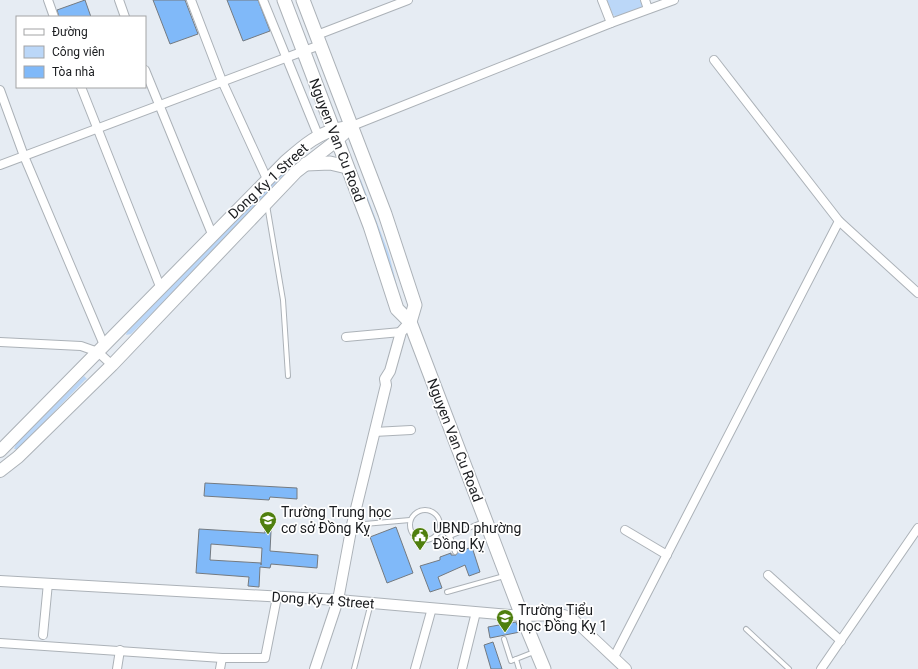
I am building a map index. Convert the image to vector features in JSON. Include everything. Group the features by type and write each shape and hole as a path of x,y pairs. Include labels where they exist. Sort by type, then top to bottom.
{"main road":[{"name":"Nguyen Van Cu Road","path":"284,0 375,240 397,309 410,322 485,521 544,669"},
{"name":"Nguyen Van Cu Road","path":"303,0 385,214 415,305 410,322"},
{"name":"Dong Ky 1 Street","path":"0,471 18,457 112,365 296,172 306,164 334,135 352,126"},
{"name":"Dong Ky 1 Street","path":"0,451 161,288 212,234 291,157 318,135 334,135"},
{"path":"306,164 330,163 347,167"}],"street":[{"path":"48,0 54,16"},
{"path":"119,0 125,16"},
{"path":"191,0 222,81 267,180"},
{"path":"263,0 318,135"},
{"path":"0,165 303,50 318,40 408,0"},
{"path":"602,0 611,23"},
{"path":"645,0 648,9"},
{"path":"352,126 611,23 674,0"},
{"path":"714,60 839,221 918,294"},
{"path":"146,73 212,234"},
{"path":"81,88 161,288"},
{"path":"0,90 24,156 101,349 112,365"},
{"path":"614,657 839,221"},
{"path":"316,669 338,600 352,525 386,385 390,379 390,371 401,332 410,322"},
{"path":"346,337 401,332"},
{"path":"0,342 81,346 101,349"},
{"path":"374,432 411,430"},
{"path":"821,669 918,528"},
{"path":"625,530 666,555"},
{"path":"768,575 840,641"},
{"name":"Dong Ky 4 Street","path":"0,581 338,600 522,616 564,615 574,620 626,669"},
{"path":"43,635 48,583"},
{"path":"0,643 222,658 265,658 277,597"},
{"path":"416,669 432,608"},
{"path":"462,669 476,612"},
{"path":"117,669 120,650"},
{"path":"220,669 222,658"}],"lane":[{"path":"267,203 283,300 288,376"},
{"path":"421,510 431,511 439,518 440,528 435,537 431,540 421,540 412,535 410,530 410,520 421,510"},
{"path":"352,525 410,520"},
{"path":"450,536 485,521"},
{"path":"440,528 450,536 455,552"},
{"path":"447,592 506,575"},
{"path":"354,669 372,603"},
{"path":"746,629 788,669"},
{"path":"504,639 511,661 536,651"},
{"path":"516,659 520,669"}],"green space":[{"path":"607,0 642,0 642,7 617,17 613,15"},
{"path":"294,162 292,166 193,272 131,334 126,335 127,332 288,165"},
{"path":"358,177 361,180 389,254 403,310"},
{"path":"84,376 87,379 18,449 14,449 16,444"}],"building":[{"path":"85,0 91,16 59,16 57,10"},
{"path":"153,0 185,0 198,34 170,44"},
{"path":"227,0 258,0 270,31 243,41"},
{"path":"205,483 297,488 297,499 270,497 269,500 204,496"},
{"path":"396,527 413,573 387,583 370,537"},
{"path":"199,529 265,533 265,531 271,531 270,551 318,555 317,568 271,564 270,568 260,567 259,587 248,586 249,577 196,573","holes":["211,544 262,548 261,565 261,563 210,560"]},
{"path":"472,547 480,572 469,576 465,565 438,577 442,588 430,592 420,566 440,560 440,557 451,553 451,555 456,555 458,552"},
{"path":"516,622 520,632 490,638 488,627"},
{"path":"493,642 502,669 491,669 484,645"}],"place":[{"name":"Trường Trung học cơ sở Đồng Kỵ","path":"268,535"},
{"name":"UBND phường Đồng Kỵ","path":"420,551"},
{"name":"Trường Tiểu học Đồng Kỵ 1","path":"505,633"}]}
